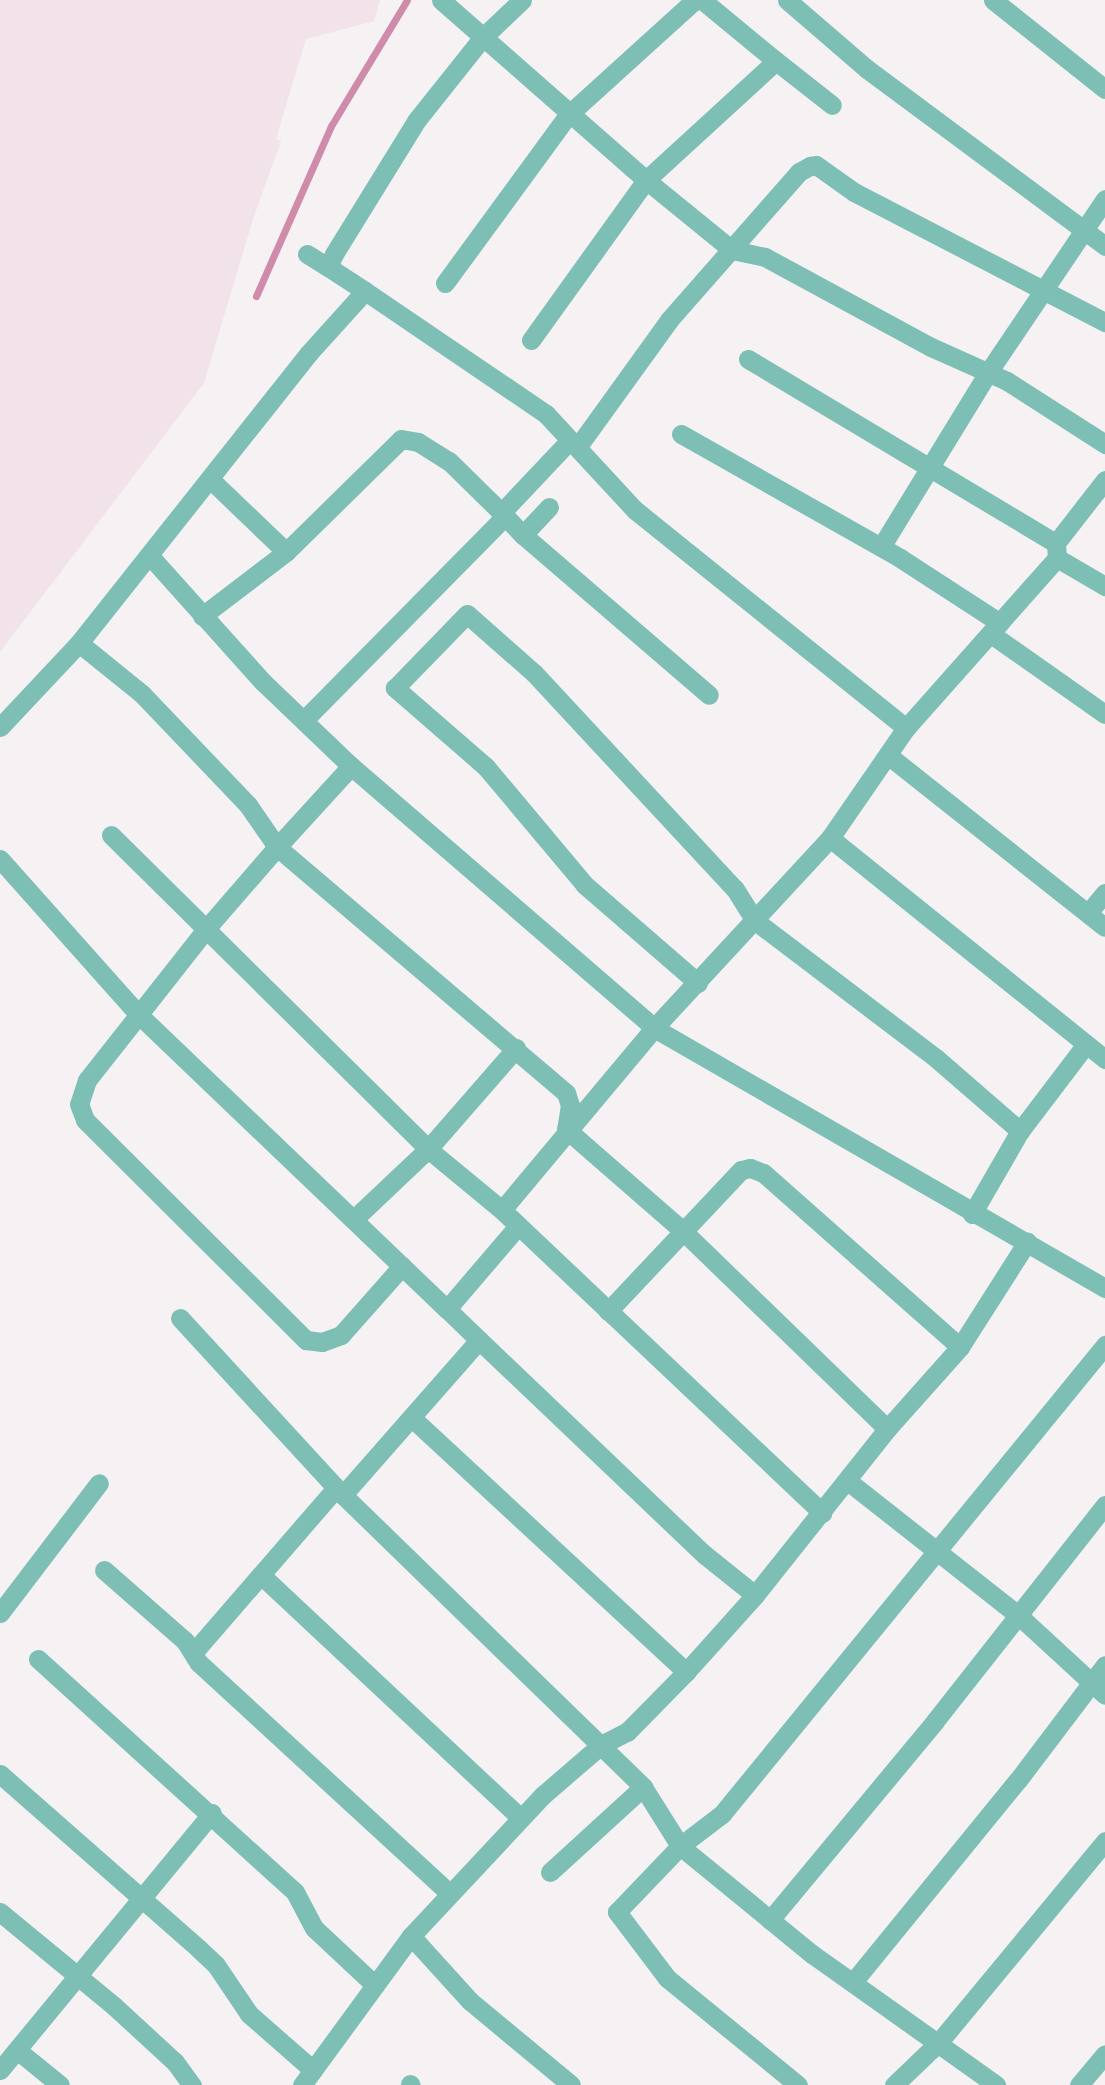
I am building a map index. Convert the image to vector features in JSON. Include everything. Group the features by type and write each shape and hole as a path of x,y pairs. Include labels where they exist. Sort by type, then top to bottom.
{"street":[{"path":"441,0 568,115 732,250 776,262 987,374 1007,381 1105,444"},
{"path":"328,267 416,121 482,38 522,0"},
{"path":"445,283 568,115 695,0"},
{"path":"702,0 832,105"},
{"path":"787,0 867,69 1105,246"},
{"path":"993,0 1105,89"},
{"path":"531,340 646,180 776,61"},
{"path":"305,719 575,442 669,320 799,172 816,165 854,192 1105,322"},
{"path":"881,547 987,374 1105,199"},
{"path":"307,254 500,379 575,442 635,510 906,728"},
{"path":"0,727 79,643 308,354 365,291"},
{"path":"748,359 930,467 1105,586"},
{"path":"681,434 881,547 995,628 1105,713"},
{"path":"202,616 286,552 401,439 418,442 449,461 523,535 709,695"},
{"path":"210,479 286,552"},
{"path":"502,1210 566,1129 654,1028 830,838 906,728 995,628 1056,551 1105,480"},
{"path":"523,535 550,507"},
{"path":"149,555 263,682 305,719 351,766 654,1028 1105,1289"},
{"path":"698,983 585,886 486,767 395,688 467,614 534,673 735,889 754,920 937,1059 1020,1131"},
{"path":"79,643 142,694 248,805 277,847 566,1093 570,1105 566,1129"},
{"path":"889,756 1105,927"},
{"path":"351,766 205,929 82,1090 79,1104 85,1120 297,1334 322,1342 341,1335 402,1266"},
{"path":"111,835 428,1149 502,1210 822,1513"},
{"path":"830,838 1105,1059"},
{"path":"0,859 139,1015 705,1555 755,1595"},
{"path":"1088,913 1105,893"},
{"path":"972,1214 1020,1131 1086,1044"},
{"path":"354,1219 428,1149 516,1048"},
{"path":"566,1129 684,1232 887,1429"},
{"path":"608,1311 741,1170 762,1173 960,1347"},
{"path":"447,1309 517,1227"},
{"path":"0,1774 216,1965 248,2014 308,2077 411,1936 521,1818 601,1745 627,1732 686,1672 755,1595 849,1482 887,1429 960,1347 1027,1242"},
{"path":"180,1318 340,1492 643,1787 680,1846 770,1920 996,2085"},
{"path":"193,1653 261,1574 412,1418 479,1340"},
{"path":"798,2085 667,1978 617,1912 680,1846 722,1814 932,1552 1105,1345"},
{"path":"412,1418 686,1672"},
{"path":"849,1482 932,1552 1018,1615 1098,1688"},
{"path":"0,1613 99,1483"},
{"path":"770,1920 1105,1505"},
{"path":"104,1570 450,1894"},
{"path":"261,1574 521,1818"},
{"path":"38,1659 212,1813 295,1892 314,1928 375,1985"},
{"path":"853,1982 1098,1688 1105,1665"},
{"path":"551,1872 643,1787"},
{"path":"0,2070 212,1813"},
{"path":"894,2085 939,2042 1105,1841"},
{"path":"0,1912 176,2062 192,2085"},
{"path":"411,1936 470,2001 571,2085"},
{"path":"17,2050 60,2085"},
{"path":"1079,2085 1105,2054"}],"shaded area":[{"path":"0,0 380,0 374,21 306,39 276,139 281,141 253,219 204,383 0,652"}],"waterway":[{"path":"256,296 331,126 407,0"}]}
